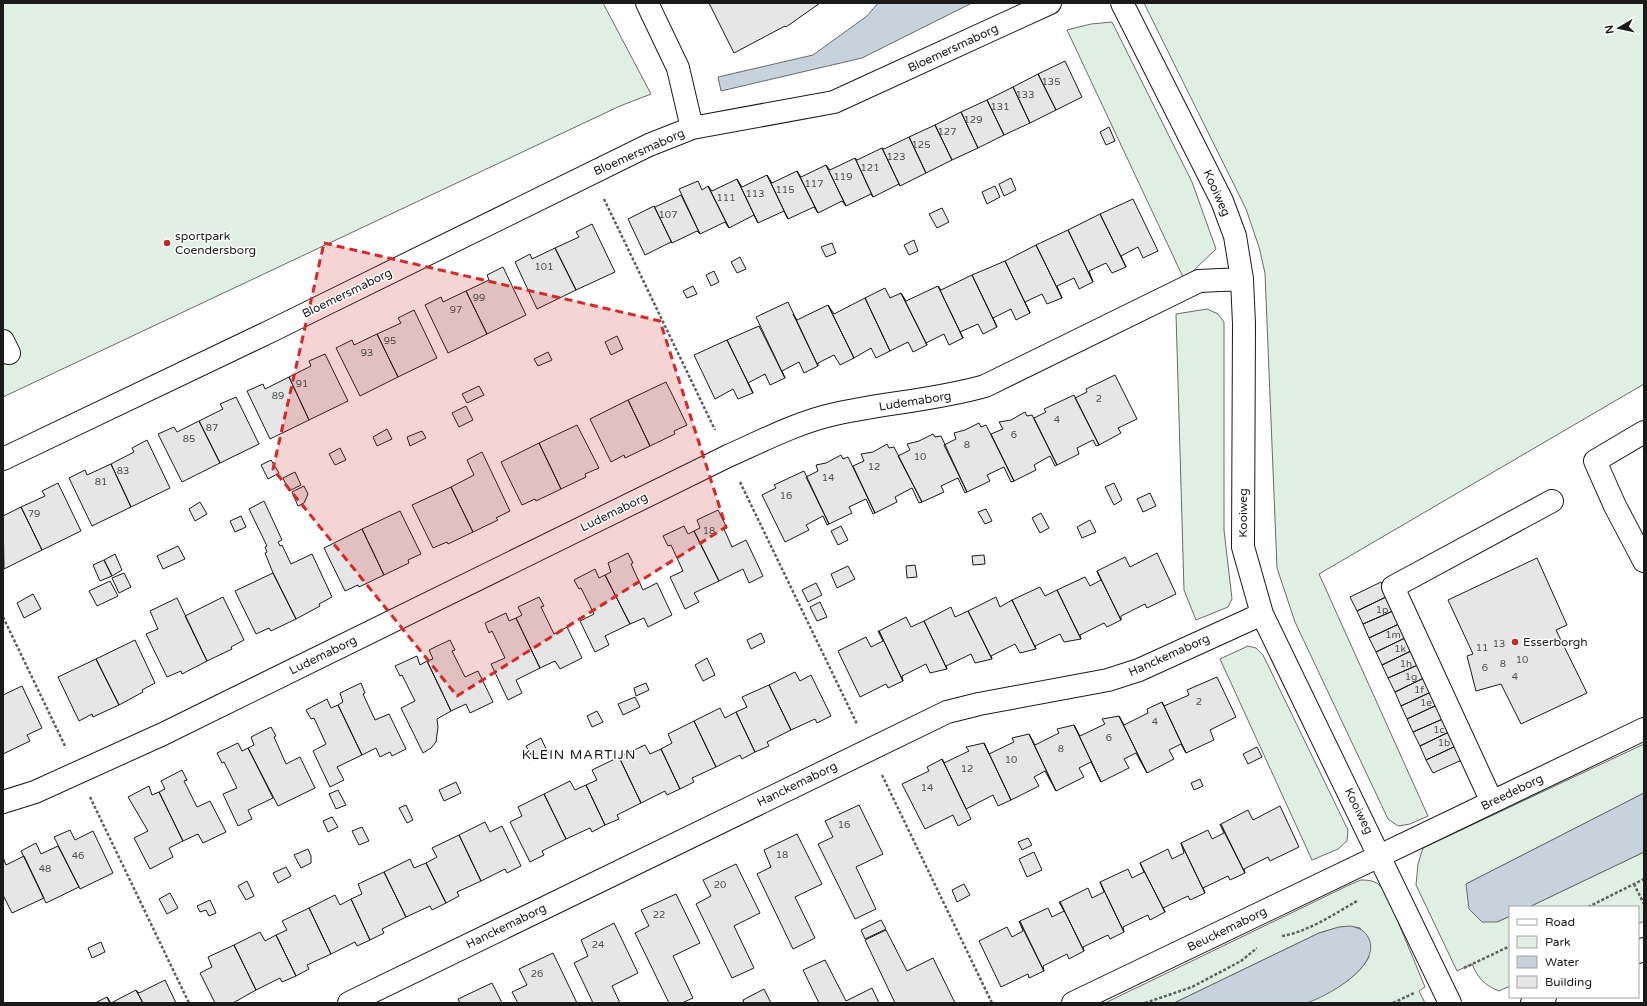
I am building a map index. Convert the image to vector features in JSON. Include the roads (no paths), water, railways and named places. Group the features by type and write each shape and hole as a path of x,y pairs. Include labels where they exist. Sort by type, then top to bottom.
{"street":[{"name":"Bloemersmaborg","path":"647,3 678,68 692,128"},
{"name":"Bloemersmaborg","path":"3,459 273,330 649,145 692,128 834,102 1050,3"},
{"name":"Kooiweg","path":"1122,3 1222,200 1235,236 1242,279 1244,324 1243,547 1262,614 1380,855 1450,1003"},
{"name":"Ludemaborg","path":"3,802 35,792 78,774 170,731 728,456 801,424 834,414 954,395 985,386 1200,281 1242,279"},
{"path":"1644,432 1595,461 1615,506 1644,561"},
{"path":"1492,802 1393,587 1552,502"},
{"name":"Hanckemaborg","path":"349,1003 947,712 979,704 1108,680 1139,670 1262,614"},
{"name":"Breedeborg","path":"1380,855 1644,729"},
{"name":"Beuckemaborg","path":"1073,1003 1380,855"},
{"path":"1532,1003 1543,998"}],"water":[{"path":"878,3 972,3 862,58 721,91 718,77 813,55 867,16"},
{"path":"1644,793 1644,852 1531,906 1509,906 1509,916 1497,922 1482,922 1469,909 1466,884"},
{"path":"1350,926 1366,933 1369,939 1371,949 1367,960 1360,970 1350,979 1315,1000 1297,1004 1174,1003 1319,933 1339,927"}],"place":[{"name":"sportpark Coendersborg","path":"167,243"},
{"name":"Esserborgh","path":"1515,642"}],"district":[{"name":"KLEIN MARTIJN","path":"579,755"}]}
